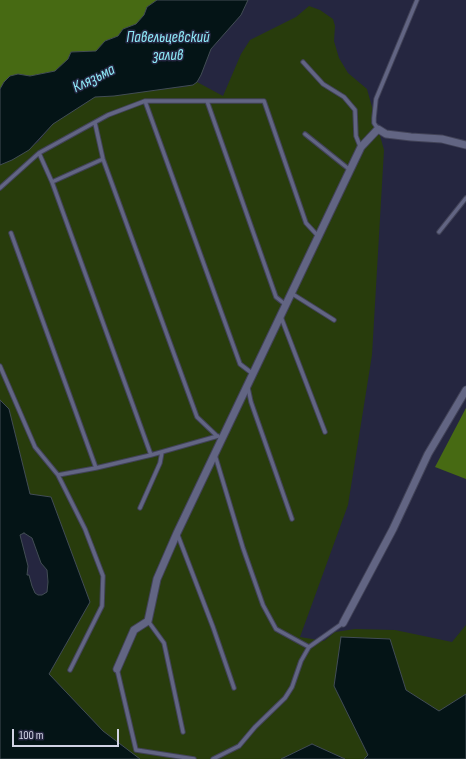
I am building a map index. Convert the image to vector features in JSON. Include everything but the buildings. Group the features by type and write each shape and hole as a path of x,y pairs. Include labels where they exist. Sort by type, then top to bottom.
{"street":[{"path":"117,669 134,630 148,621 158,579 177,534 215,455 220,437 248,385 361,148 378,129 386,134 442,139 466,145"},
{"path":"343,623 393,529 428,454 466,390"}],"lane":[{"path":"378,129 374,123 376,99 417,0"},
{"path":"304,62 324,84 344,97 355,110 356,136 361,148"},
{"path":"145,101 240,364 253,374"},
{"path":"0,188 39,153 108,115 145,101 264,101 306,223 318,237"},
{"path":"207,101 276,297 286,305"},
{"path":"95,123 104,159 197,417 220,437"},
{"path":"305,134 350,170"},
{"path":"39,153 52,182 151,455"},
{"path":"52,182 104,159"},
{"path":"439,232 466,198"},
{"path":"11,233 96,468"},
{"path":"291,293 334,320"},
{"path":"280,316 325,432"},
{"path":"0,366 35,446 58,475 85,529 103,576 102,606 70,670"},
{"path":"248,385 250,402 292,519"},
{"path":"58,475 96,468 220,437"},
{"path":"140,508 160,463 162,452"},
{"path":"215,455 243,548 263,605 276,629 309,647"},
{"path":"177,534 213,627 234,688"},
{"path":"148,621 164,643 183,732"},
{"path":"213,759 239,746 255,727 286,698 292,687 301,661 309,647 343,623"},
{"path":"117,669 136,750 194,759"}],"green space":[{"path":"0,0 157,0 147,7 144,15 136,24 123,29 118,36 105,41 96,51 71,52 68,59 55,71 30,76 18,74 10,77 4,82 0,89"},
{"path":"309,6 320,10 333,19 335,26 334,41 339,58 348,73 367,89 384,150 372,355 348,505 300,637 324,641 335,632 355,629 395,630 452,642 466,625 466,694 439,711 406,690 390,639 341,637 334,686 368,755 364,759 345,759 312,744 281,759 140,759 103,731 49,674 90,602 51,497 30,494 9,409 0,400 0,165 12,160 38,142 53,124 95,97 184,87 193,85 197,82 223,96 241,54 250,40 296,17"},
{"path":"466,408 466,479 435,467"}],"water":[{"name":"Павельцевский залив","path":"157,0 248,0 241,15 211,49 201,75 197,82 193,85 114,96 95,97 53,124 29,150 0,165 0,89 4,82 10,76 18,74 30,76 55,71 68,59 71,52 96,51 105,41 118,36 123,29 136,24 144,15 147,7"},
{"path":"0,400 9,409 30,494 51,497 90,602 49,674 103,731 140,759 0,759","holes":["24,533 32,538 41,563 47,570 47,592 42,595 35,593 29,575 27,575 28,566 20,535"]},
{"path":"341,637 390,639 406,690 439,711 466,694 466,759 364,759 368,755 334,686"},
{"path":"312,744 345,759 281,759"}],"water label":[{"name":"Клязьма","path":"94,79"}]}
